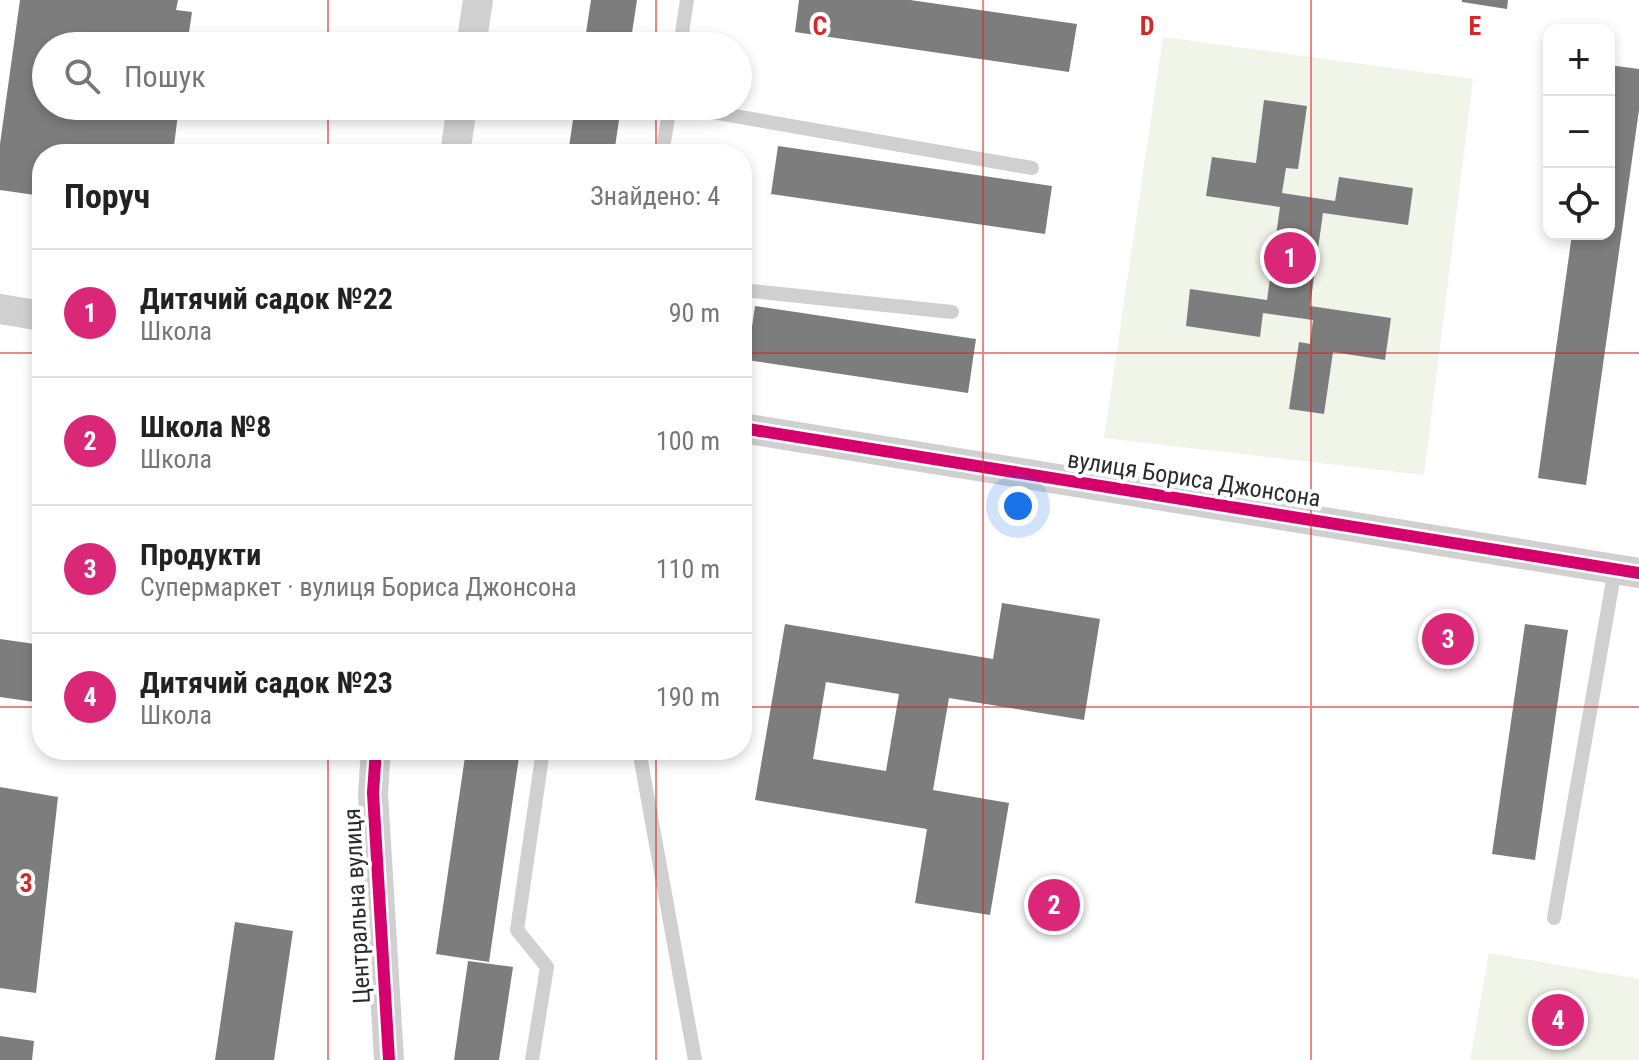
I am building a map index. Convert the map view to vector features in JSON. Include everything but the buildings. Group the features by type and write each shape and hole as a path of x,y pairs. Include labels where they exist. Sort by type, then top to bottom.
{"street":[{"path":"473,32 478,0"},
{"path":"456,144 460,120"},
{"path":"0,309 32,314"},
{"name":"вулиця Бориса Джонсона","path":"752,430 1627,571"},
{"name":"Центральна вулиця","path":"375,760 373,793 389,1060"}],"lane":[{"path":"682,32 687,0"},
{"path":"752,119 1032,168"},
{"path":"664,144 668,120"},
{"path":"752,291 952,312"},
{"path":"1554,918 1627,571"},
{"path":"532,1060 547,967 517,930 542,760"},
{"path":"641,760 695,1060"}],"shaded area":[{"path":"1163,37 1473,79 1424,475 1104,438"},
{"path":"1489,953 1639,979 1639,1060 1470,1060"}],"cycle path":[{"path":"752,430 1639,573"},
{"path":"375,760 373,793 389,1060"}],"place":[{"name":"Дитячий садок №22","path":"1290,258"},
{"name":"Продукти","path":"1448,639"},
{"name":"Школа №8","path":"1054,905"},
{"name":"Дитячий садок №23","path":"1558,1020"}]}
